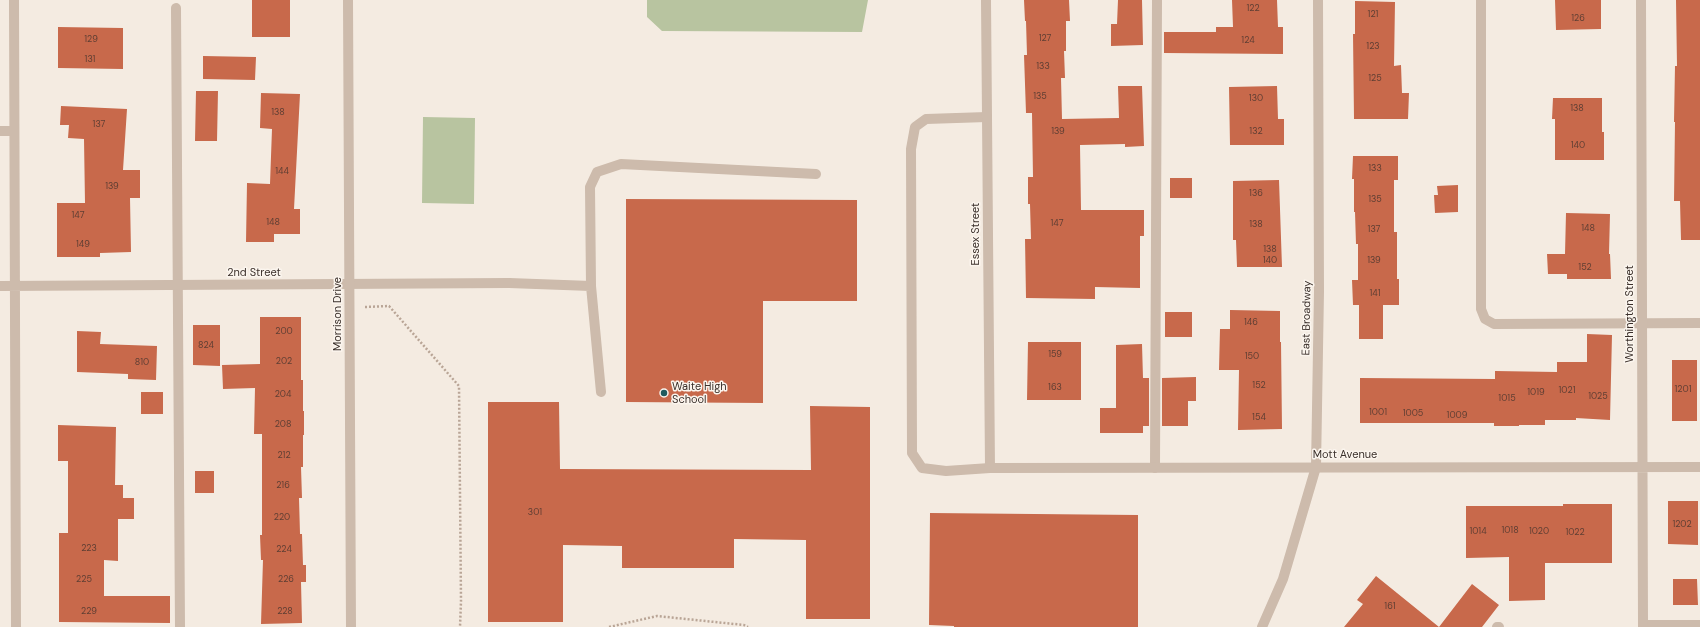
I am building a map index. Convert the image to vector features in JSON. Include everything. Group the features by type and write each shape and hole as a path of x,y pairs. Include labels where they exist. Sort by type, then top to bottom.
{"street":[{"path":"14,0 16,627"},
{"name":"Morrison Drive","path":"348,0 351,627"},
{"name":"Essex Street","path":"986,0 990,468"},
{"path":"1155,468 1157,0"},
{"name":"East Broadway","path":"1262,627 1283,579 1316,467 1319,291 1318,0"},
{"path":"1481,0 1481,309 1485,320 1494,324 1642,322 1700,323"},
{"name":"Worthington Street","path":"1641,0 1643,626"},
{"path":"176,8 179,285 180,627"},
{"name":"Mott Avenue","path":"987,117 926,119 915,127 911,149 912,453 922,468 946,471 990,468 1700,467"},
{"path":"0,131 14,131"},
{"path":"601,392 591,286 590,187 597,172 620,164 816,174"},
{"name":"2nd Street","path":"0,286 508,283 591,286"},
{"path":"1643,626 1700,625"}],"path":[{"path":"350,307 390,306 459,386 460,627"},
{"path":"609,627 657,616 744,625 748,627"}],"green space":[{"path":"647,0 868,0 862,32 662,31 647,17"},
{"path":"423,117 475,118 474,204 422,203"}],"building":[{"path":"252,0 290,0 290,37 252,37"},
{"path":"1024,0 1069,0 1070,21 1066,21 1066,51 1064,51 1065,78 1061,78 1062,119 1119,118 1118,86 1142,86 1144,146 1125,147 1125,144 1080,145 1081,210 1144,210 1144,236 1140,236 1140,288 1095,287 1095,299 1026,298 1025,239 1031,239 1030,204 1028,204 1028,177 1033,177 1032,113 1026,113 1024,55 1027,55"},
{"path":"1118,0 1142,0 1143,45 1111,46 1111,24 1117,24"},
{"path":"1232,0 1277,0 1278,27 1283,27 1283,54 1164,53 1164,32 1216,32 1216,27 1233,27"},
{"path":"1555,0 1601,0 1601,29 1556,30"},
{"path":"1676,0 1700,0 1700,240 1681,240 1680,201 1674,201 1675,66 1677,66"},
{"path":"1355,1 1395,2 1394,66 1401,65 1402,93 1409,93 1408,119 1354,119 1353,34 1355,34"},
{"path":"58,27 123,28 123,69 58,68"},
{"path":"203,56 256,57 255,80 203,79"},
{"path":"1277,86 1278,119 1284,119 1284,145 1230,145 1229,87"},
{"path":"196,91 218,91 217,141 195,141"},
{"path":"261,93 300,94 294,209 300,209 300,234 274,234 274,242 246,242 247,183 270,184 272,129 260,128"},
{"path":"1553,98 1602,98 1604,160 1555,160 1555,119 1552,119"},
{"path":"61,106 127,109 123,170 140,170 140,198 130,198 131,252 100,253 100,257 57,257 57,203 85,203 84,139 68,138 69,125 60,125"},
{"path":"1353,156 1398,156 1398,180 1394,180 1394,232 1397,232 1397,279 1399,279 1399,305 1383,305 1383,339 1359,339 1359,305 1353,305 1352,280 1358,280 1358,244 1356,244 1354,212 1354,179 1352,179"},
{"path":"1170,178 1192,178 1192,198 1170,198"},
{"path":"1279,180 1282,267 1237,267 1236,240 1233,240 1233,181"},
{"path":"1458,185 1458,212 1435,213 1434,195 1438,195 1437,186"},
{"path":"626,199 857,200 857,301 763,301 763,403 626,402"},
{"path":"1566,213 1610,214 1609,254 1611,279 1567,279 1567,274 1548,274 1547,254 1565,254"},
{"path":"1230,310 1280,311 1282,429 1238,430 1239,370 1219,370 1220,329 1230,329"},
{"path":"1165,312 1192,312 1192,337 1165,337"},
{"path":"260,317 301,317 301,380 303,380 304,435 303,467 301,467 302,498 299,498 303,565 306,565 306,582 301,582 302,623 261,624 263,560 261,560 260,535 262,535 262,434 254,434 255,388 223,389 222,365 260,364"},
{"path":"193,325 220,325 220,366 193,365"},
{"path":"77,331 101,332 100,344 157,346 156,380 128,379 128,374 77,372"},
{"path":"1587,334 1612,335 1610,420 1576,418 1576,420 1545,420 1545,425 1519,426 1494,426 1494,423 1360,423 1360,378 1495,379 1495,371 1557,372 1557,362 1587,362"},
{"path":"1028,342 1081,342 1081,400 1027,400"},
{"path":"1142,344 1143,378 1149,378 1149,426 1143,426 1143,433 1100,433 1100,408 1116,408 1116,345"},
{"path":"1672,360 1697,360 1697,421 1672,421"},
{"path":"1196,377 1196,401 1188,401 1188,426 1162,426 1162,378"},
{"path":"141,392 163,392 163,414 141,414"},
{"path":"488,402 559,402 560,469 811,470 810,406 870,407 870,619 806,619 806,540 734,539 734,568 622,568 622,546 563,545 563,622 488,622"},
{"path":"58,425 116,427 115,485 123,485 123,498 134,498 134,519 118,519 118,561 104,560 104,596 170,596 170,623 59,622 59,533 68,533 68,461 58,461"},
{"path":"195,471 214,471 214,493 195,493"},
{"path":"1668,501 1698,501 1698,545 1668,544"},
{"path":"1563,504 1612,504 1612,563 1545,563 1545,600 1509,601 1509,557 1466,558 1466,506 1563,506"},
{"path":"930,513 1138,515 1138,627 954,627 929,625"},
{"path":"1376,576 1439,627 1344,627 1363,604 1357,600"},
{"path":"1673,579 1697,579 1698,605 1673,605"},
{"path":"1472,584 1499,605 1482,627 1439,627"}],"place":[{"name":"Waite High School","path":"664,393"}]}
